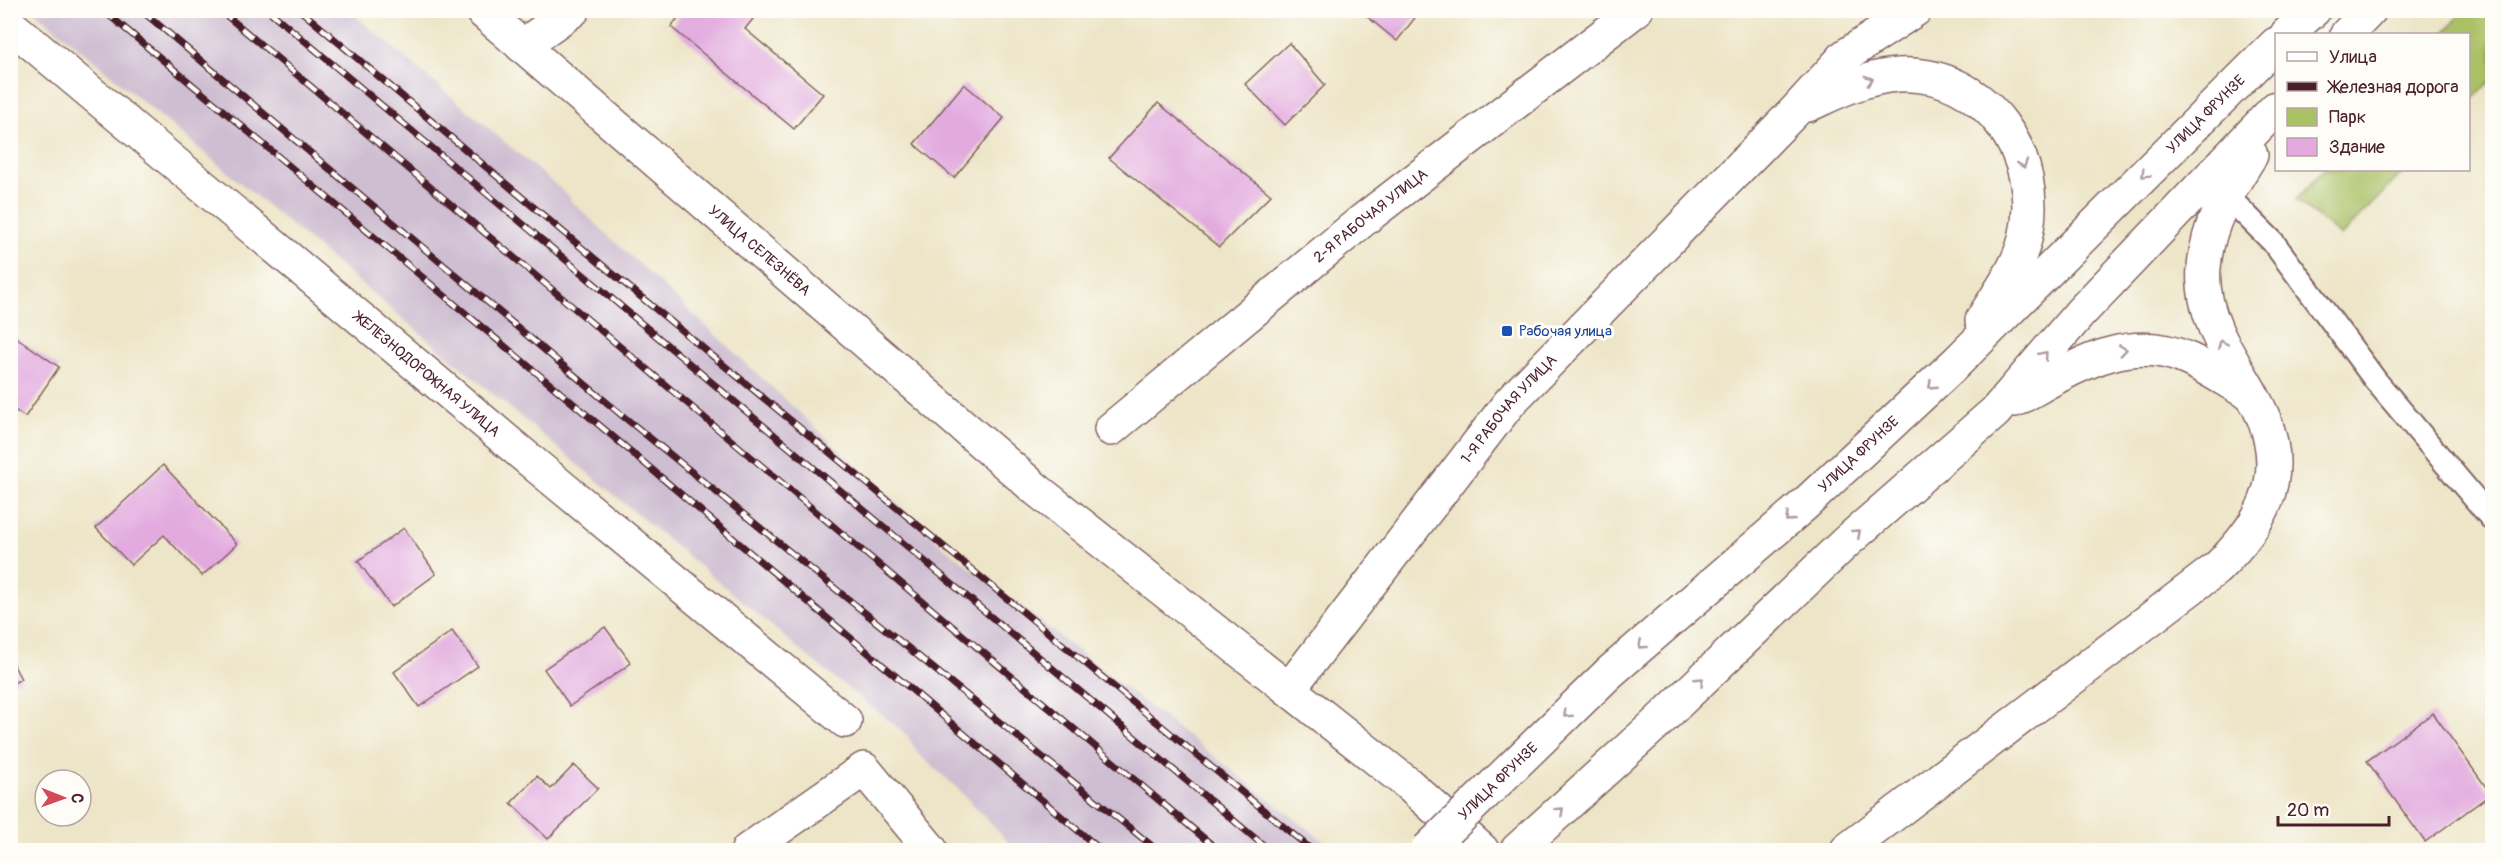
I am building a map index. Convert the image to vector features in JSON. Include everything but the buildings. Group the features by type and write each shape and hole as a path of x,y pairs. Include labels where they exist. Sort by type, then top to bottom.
{"main road":[{"name":"УЛИЦА СЕЛЕЗНЁВА","path":"481,10 1037,490 1407,783 1482,850"},
{"path":"522,46 573,10"},
{"name":"2-Я РАБОЧАЯ УЛИЦА","path":"1111,429 1363,220 1636,10"},
{"name":"1-Я РАБОЧАЯ УЛИЦА","path":"1289,689 1510,402 1795,111 1845,56 1915,10"},
{"path":"2288,33 2314,10"},
{"path":"2348,33 2370,10"},
{"name":"ЖЕЛЕЗНОДОРОЖНАЯ УЛИЦА","path":"10,25 845,721"},
{"name":"УЛИЦА ФРУНЗЕ","path":"1427,850 1609,673 1804,505 1958,361 2275,46"},
{"path":"1795,111 1874,78 1900,75 1927,78 1952,85 1976,99 1996,116 2012,138 2024,162 2029,188 2030,215 2025,242 2014,266 1958,361"},
{"path":"1517,850 1658,722 1845,543 1995,412 2081,312 2275,110"},
{"path":"1847,850 2216,569 2244,541 2259,519 2268,495 2272,469 2264,419 2223,347 2211,318 2203,269 2208,240 2220,204 2275,118"},
{"path":"1995,412 2087,361 2112,352 2138,348 2164,351 2189,359 2252,395"},
{"path":"748,850 864,769 931,850"}],"lane":[{"path":"2232,201 2273,242 2376,381 2493,519"}],"shaded area":[{"path":"34,11 350,11 571,198 569,199 944,547 1335,850 1016,850 953,784 919,755 907,735 823,669"}],"green space":[{"path":"2465,10 2492,11 2492,79 2470,102 2470,33 2444,33"},
{"path":"2322,171 2404,171 2341,236 2296,200"}],"railway":[{"path":"103,10 623,445 1101,850"},
{"path":"141,10 624,417 1157,850"},
{"path":"220,10 1218,850"},
{"path":"268,10 1269,850"},
{"path":"300,10 601,264 1312,850"}],"place":[{"name":"Рабочая улица","path":"1507,331"}]}
